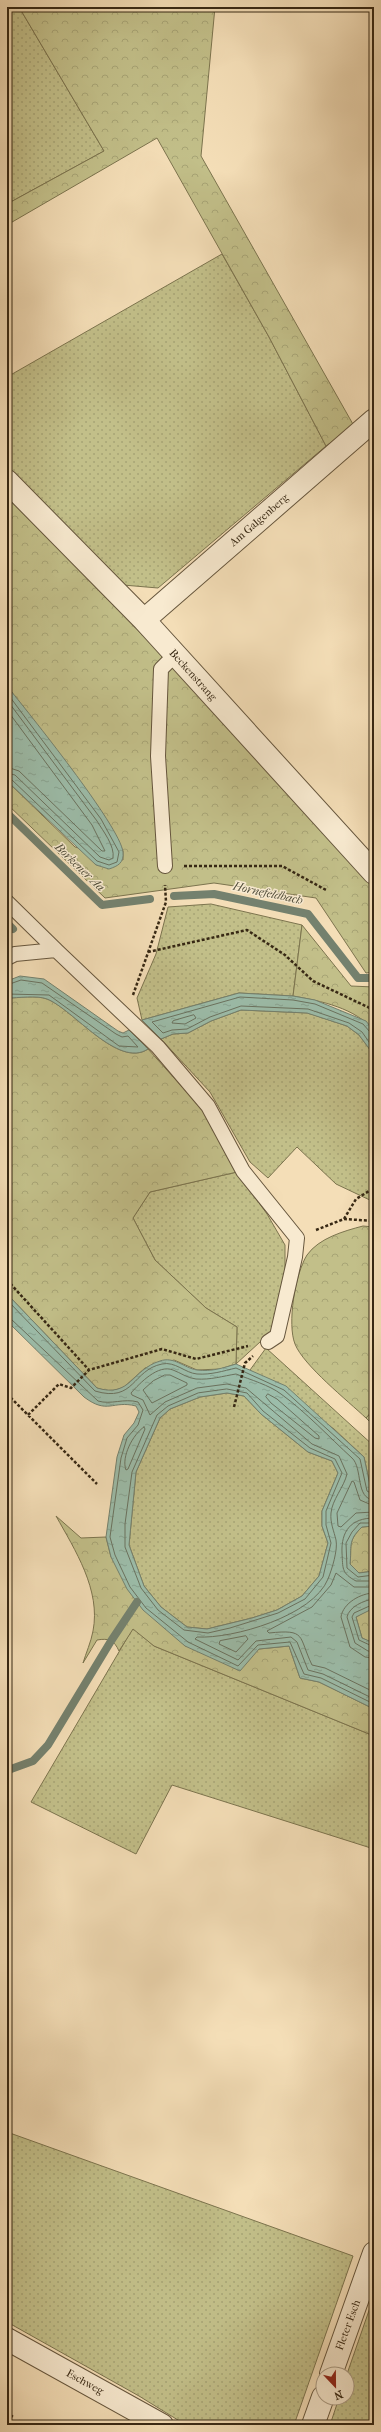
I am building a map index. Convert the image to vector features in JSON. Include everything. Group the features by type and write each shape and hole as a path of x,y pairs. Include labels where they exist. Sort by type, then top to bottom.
{"street":[{"name":"Am Galgenberg","path":"144,620 374,420"},
{"name":"Beckenstrang","path":"7,481 144,620 374,873"},
{"name":"Fleter Esch","path":"334,2366 374,2253"},
{"name":"Eschweg","path":"7,2340 162,2425"},
{"path":"313,2425 320,2406"}],"lane":[{"path":"164,866 158,756 161,669 175,655"},
{"path":"7,902 158,1047 208,1106 243,1171 297,1238 295,1257 277,1336 268,1342"},
{"path":"7,958 15,954 56,950"}],"path":[{"path":"129,1020 148,952 166,902 164,866 282,866 326,890"},
{"path":"148,952 247,930 284,955 313,981 374,1010"},
{"path":"344,1219 356,1199 374,1188"},
{"path":"297,1238 344,1219 374,1221"},
{"path":"7,1280 90,1370"},
{"path":"28,1416 59,1384 71,1388 90,1370 162,1348 196,1359 268,1342"},
{"path":"234,1407 245,1363"},
{"path":"7,1394 97,1484"},
{"path":"371,1434 374,1430"}],"green space":[{"path":"7,7 19,7 104,151 7,204"},
{"path":"19,7 215,7 201,156 354,426 326,446 269,337 157,138 7,225 7,204 104,151"},
{"path":"222,254 269,337 326,446 158,588 123,585 7,469 7,377"},
{"path":"7,496 161,654 374,888 374,972 366,973 316,898 214,883 105,898 7,804 7,781 75,847 123,860 123,851 104,816 7,686"},
{"path":"211,904 302,925 293,996 239,993 142,1020 137,998 156,954 168,907"},
{"path":"302,925 351,986 374,987 374,1031 366,1023 348,1011 315,1000 293,996"},
{"path":"33,997 47,999 58,1005 110,1045 123,1051 136,1053 148,1049 202,1109 237,1172 150,1192 133,1218 155,1260 206,1308 237,1327 236,1364 220,1369 197,1370 174,1360 145,1368 124,1387 110,1392 97,1388 7,1294 7,998"},
{"path":"241,1010 308,1013 347,1026 359,1035 374,1055 374,1202 336,1184 297,1147 268,1178 250,1162 210,1092 161,1039 173,1034 188,1033 211,1021"},
{"path":"237,1172 267,1214 285,1245 285,1269 272,1331 236,1364 237,1327 206,1308 155,1260 133,1218 150,1192"},
{"path":"363,1226 374,1227 374,1409 366,1418 307,1362 295,1344 292,1324 292,1312 296,1286 307,1255 318,1244 332,1236"},
{"path":"266,1348 374,1446 374,1492 371,1490 364,1457 334,1429 250,1370"},
{"path":"227,1393 244,1396 261,1414 308,1452 332,1461 338,1473 322,1511 322,1526 328,1543 319,1576 302,1596 277,1610 252,1618 207,1629 187,1627 161,1607 144,1586 129,1545 136,1472 160,1418 170,1409 200,1397"},
{"path":"374,1409 374,1426 366,1418"},
{"path":"56,1516 81,1538 106,1537 111,1557 185,1646 259,1649 289,1646 300,1678 319,1682 374,1709 374,1736 154,1646 133,1629 119,1651 115,1644 111,1641 105,1639 97,1640 83,1663 93,1631 93,1601 85,1571"},
{"path":"374,1526 374,1571 359,1573 350,1565 352,1540 362,1527"},
{"path":"371,1608 374,1608 374,1643 362,1638 356,1617"},
{"path":"133,1628 154,1646 374,1736 374,1849 172,1785 136,1854 31,1802"},
{"path":"7,2132 353,2256 294,2425 186,2425 139,2396 7,2322"},
{"path":"374,2296 374,2425 330,2425 336,2406 355,2406 355,2366 350,2366"}],"water":[{"path":"7,686 72,769 107,819 118,838 123,852 122,859 118,865 109,869 96,865 7,781"},
{"path":"20,976 44,979 118,1031 123,1033 129,1030 148,1049 136,1053 123,1051 110,1045 58,1005 47,999 33,997 7,998 7,981"},
{"path":"239,993 293,996 315,1000 366,1021 374,1031 374,1055 359,1035 347,1026 307,1013 241,1010 211,1021 188,1033 173,1034 161,1039 142,1020"},
{"path":"7,1294 97,1388 108,1390 117,1389 130,1382 150,1365 165,1360 174,1361 197,1370 217,1369 236,1364 286,1386 364,1457 371,1490 374,1492 374,1526 362,1527 354,1536 351,1544 350,1564 359,1573 374,1571 374,1608 356,1617 362,1638 374,1643 374,1709 319,1682 300,1678 289,1646 259,1649 240,1671 185,1646 143,1610 127,1589 111,1557 106,1537 117,1457 124,1435 134,1423 139,1412 136,1406 99,1405 84,1397 7,1321","holes":["227,1393 244,1396 261,1414 308,1452 332,1461 338,1473 322,1511 322,1526 328,1543 319,1576 302,1596 277,1610 252,1618 207,1629 187,1627 161,1607 144,1586 129,1545 136,1472 160,1418 170,1409 200,1397"]}],"waterway":[{"name":"Borkener Aa","path":"7,813 102,905 150,899"},
{"name":"Hornefeldbach","path":"174,896 214,894 308,914 358,978 374,978"},
{"path":"7,923 13,929"},
{"path":"7,1768 11,1769 33,1761 48,1745 111,1641 137,1602"}],"railway":[{"path":"7,2413 24,2425"}]}
